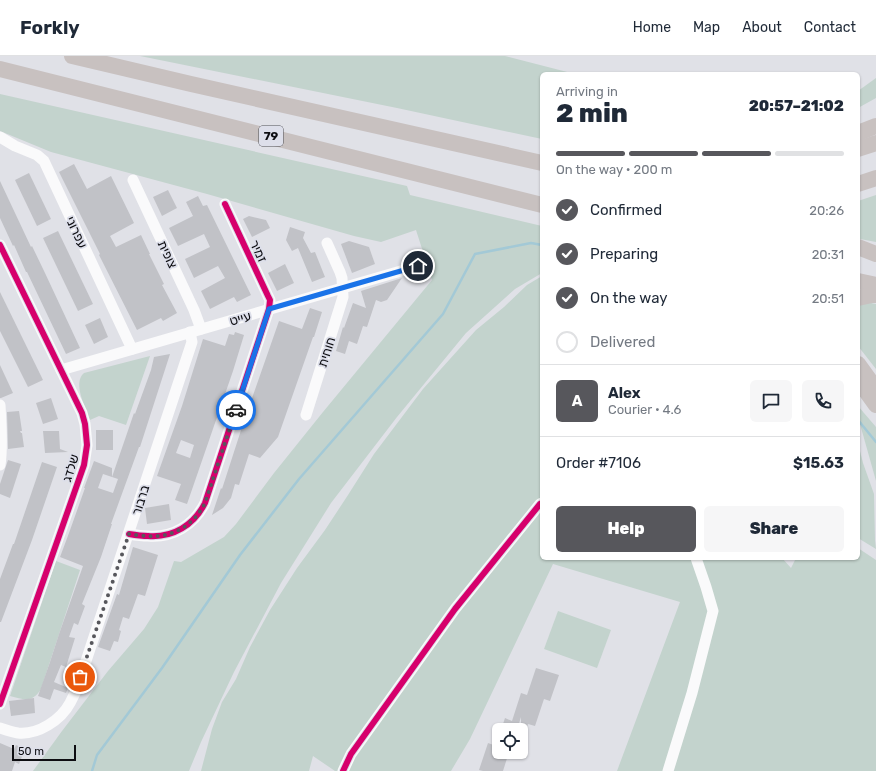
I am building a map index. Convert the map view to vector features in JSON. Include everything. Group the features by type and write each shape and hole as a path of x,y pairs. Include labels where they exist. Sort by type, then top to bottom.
{"highway":[{"path":"72,56 540,163"},
{"name":"79","path":"0,69 540,204"},
{"path":"860,132 876,126"},
{"path":"860,148 876,143"},
{"path":"860,183 876,178"},
{"path":"860,189 876,185"},
{"path":"860,248 876,255"},
{"path":"860,251 876,255"},
{"path":"860,281 876,285"},
{"path":"860,298 876,295"},
{"path":"860,367 876,389"},
{"path":"860,383 876,405"}],"street":[{"name":"עפרוני","path":"0,137 15,146 37,155 44,161 132,349"},
{"name":"צופית","path":"133,180 194,310 196,331"},
{"name":"זמיר","path":"225,204 270,300 269,309"},
{"path":"327,243 340,272 343,288"},
{"name":"שלדג","path":"0,245 82,413 85,424 87,445 81,472 0,704"},
{"name":"עייט","path":"61,370 418,266"},
{"name":"חוחית","path":"306,415 342,302 343,288"},
{"path":"129,534 148,536 167,535 185,527 201,511 205,503 269,309"},
{"name":"ברבור","path":"0,728 17,733 26,733 36,730 50,723 64,712 76,691 196,331"},
{"path":"0,405 2,439 2,456 0,465"},
{"path":"343,771 351,754 455,609 540,504"},
{"path":"668,771 692,693 713,611 697,560"}],"shaded area":[{"path":"140,56 505,56 567,72 540,72 540,139"},
{"path":"876,78 876,98 860,107 860,90"},
{"path":"0,94 407,186 410,195 540,226 540,274 515,289 466,333 397,417 331,503 281,583 234,672 189,771 33,771 108,671 144,629 158,607 174,561 181,562 224,537 236,524 274,473 323,412 432,280 416,230 381,242 354,236 207,194 51,152 0,131"},
{"path":"876,195 876,242 860,239 860,200"},
{"path":"540,277 540,560 784,560 791,568 795,560 860,560 860,549 876,560 876,771 617,771 680,602 553,564 470,739 451,771 335,771 313,756 309,771 201,771 212,729 222,702 236,679 250,647 270,610 297,568 325,530 374,454 423,389 476,330 504,307 527,285"},
{"path":"860,304 876,304 876,369 860,349"},
{"path":"150,356 126,425 99,416 90,420 81,396 79,383 84,373"},
{"path":"860,408 876,427 876,481 860,424"},
{"path":"860,451 874,494 876,549 860,539"},
{"path":"56,561 80,570 41,689 34,697 28,699 20,699 10,696"},
{"path":"558,611 611,630 597,668 544,649"}],"building":[{"path":"74,164 87,189 111,176 134,223 110,236 116,247 141,235 164,284 162,285 177,313 163,321 161,318 137,330 59,172"},
{"path":"29,173 51,219 37,226 15,180"},
{"path":"0,181 80,348 66,354 14,245 13,246 0,218"},
{"path":"168,190 177,208 162,216 153,197"},
{"path":"198,196 203,206 207,205 251,295 237,302 234,297 210,309 201,291 225,278 218,266 194,278 185,259 210,247 204,234 178,246 169,228 193,216 186,202"},
{"path":"249,216 266,220 270,228 252,237 243,219"},
{"path":"290,227 305,232 303,238 311,253 315,252 325,277 312,282 298,248 292,251 286,240"},
{"path":"58,231 93,304 78,311 43,238"},
{"path":"349,241 369,247 375,264 352,273 341,244"},
{"path":"285,264 294,283 277,291 268,273"},
{"path":"402,278 387,300 381,302 376,300 367,327 363,326 357,344 349,341 345,354 336,351 343,327 344,328 353,303 366,308 361,291"},
{"path":"0,292 43,380 28,387 0,331"},
{"path":"310,308 322,312 278,437 260,458 249,454 239,485 235,484 231,498 223,508 212,515 279,321 302,329"},
{"path":"100,318 108,337 94,344 85,325"},
{"path":"235,332 244,335 187,504 175,500 181,484 157,476 182,406 203,339 225,346 229,334 234,335","holes":["181,440 194,445 190,458 176,453"]},
{"path":"170,354 140,447 111,524 101,557 82,604 85,606 78,625 74,623 69,637 75,638 66,667 61,665 54,682 68,688 66,693 54,689 50,700 38,696 83,566 60,557 94,461 112,468 112,477 134,413 135,414 151,370 154,357","holes":["103,474 118,479 113,493 98,488"]},
{"path":"0,365 13,393 1,398 0,398"},
{"path":"51,398 58,419 43,424 36,403"},
{"path":"19,411 22,431 20,431 22,433 24,447 8,449 7,412"},
{"path":"96,430 113,430 113,450 96,450"},
{"path":"43,431 59,431 60,449 68,452 45,453"},
{"path":"8,460 21,464 10,498 0,494 0,484"},
{"path":"42,462 57,467 32,540 0,622 0,579 14,544"},
{"path":"169,504 171,520 147,524 145,508"},
{"path":"133,547 158,555 145,596 138,594 129,619 123,617 119,630 121,631 118,642 114,641 110,651 98,647 117,594 119,595"},
{"path":"536,668 559,675 550,701 544,699 535,726 528,723 521,723 521,717 519,723 503,723 505,718 512,721 521,693 527,695"},
{"path":"34,698 35,713 11,716 9,701"},
{"path":"0,743 14,749 16,745 25,749 19,764 15,762 12,771 0,771"},
{"path":"488,743 492,744 492,759 507,759 503,771 479,770"}],"waterway":[{"path":"92,771 97,755 162,668 240,555 299,479 443,314 475,254 531,243 540,245"},
{"path":"860,422 876,442"}],"cycle path":[{"path":"129,534 157,536 174,532 189,524 205,503 269,309 270,300 225,204"},
{"path":"0,245 82,413 85,424 87,445 84,465 0,704"},
{"path":"343,771 351,754 455,609 540,504"}],"way so far":[{"path":"80,677 129,534 148,536 167,535 185,527 201,511 236,410"}],"route":[{"path":"236,410 269,309 418,266"}]}
